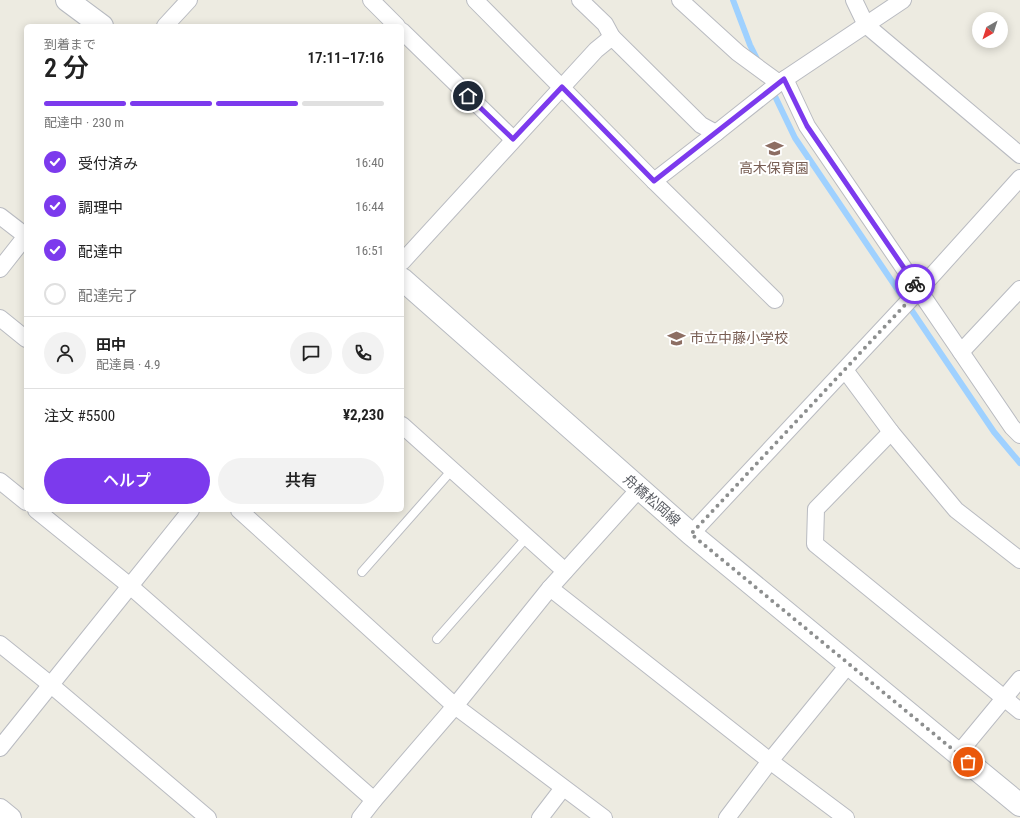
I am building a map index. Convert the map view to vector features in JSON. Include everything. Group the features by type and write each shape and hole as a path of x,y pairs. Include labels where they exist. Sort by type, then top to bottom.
{"main road":[{"path":"67,0 99,24"},
{"name":"舟橋松岡線","path":"404,280 691,534 1020,805"}],"street":[{"path":"167,24 189,0"},
{"path":"371,0 395,24"},
{"path":"475,0 654,181 776,300"},
{"path":"580,0 605,24 612,37 701,125 716,133"},
{"path":"680,0 738,53 782,81 807,126 1012,427 1020,435"},
{"path":"854,0 866,25 1020,155"},
{"path":"654,181 782,81 903,0"},
{"path":"404,33 513,139"},
{"path":"404,260 596,50 612,37"},
{"path":"691,534 919,290 1020,178"},
{"path":"0,216 24,234"},
{"path":"0,269 24,239"},
{"path":"961,352 1020,289"},
{"path":"0,318 24,337"},
{"path":"845,370 891,432 956,510 1020,560"},
{"path":"404,427 565,571"},
{"path":"891,432 816,509 815,544 1020,711"},
{"path":"0,481 24,500"},
{"path":"360,818 455,706 550,588 639,489"},
{"path":"38,512 130,586 374,800"},
{"path":"0,748 189,512"},
{"path":"241,512 455,706 604,818"},
{"path":"550,588 770,761 846,818"},
{"path":"0,644 51,685 208,818"},
{"path":"727,818 770,761 849,664"},
{"path":"958,754 1020,680"},
{"path":"540,818 563,788"},
{"path":"0,809 11,818"}],"lane":[{"path":"362,572 452,470"},
{"path":"437,639 527,537"}],"waterway":[{"path":"733,0 750,45 758,61"},
{"path":"772,90 795,138 994,432 1020,463"}],"way so far":[{"path":"915,284 919,290 691,534 968,762"}],"place":[{"name":"高木保育園","path":"774,148"},
{"name":"市立中藤小学校","path":"677,338"}],"route":[{"path":"468,96 513,139 562,87 654,181 784,79 807,126 915,284"}]}
